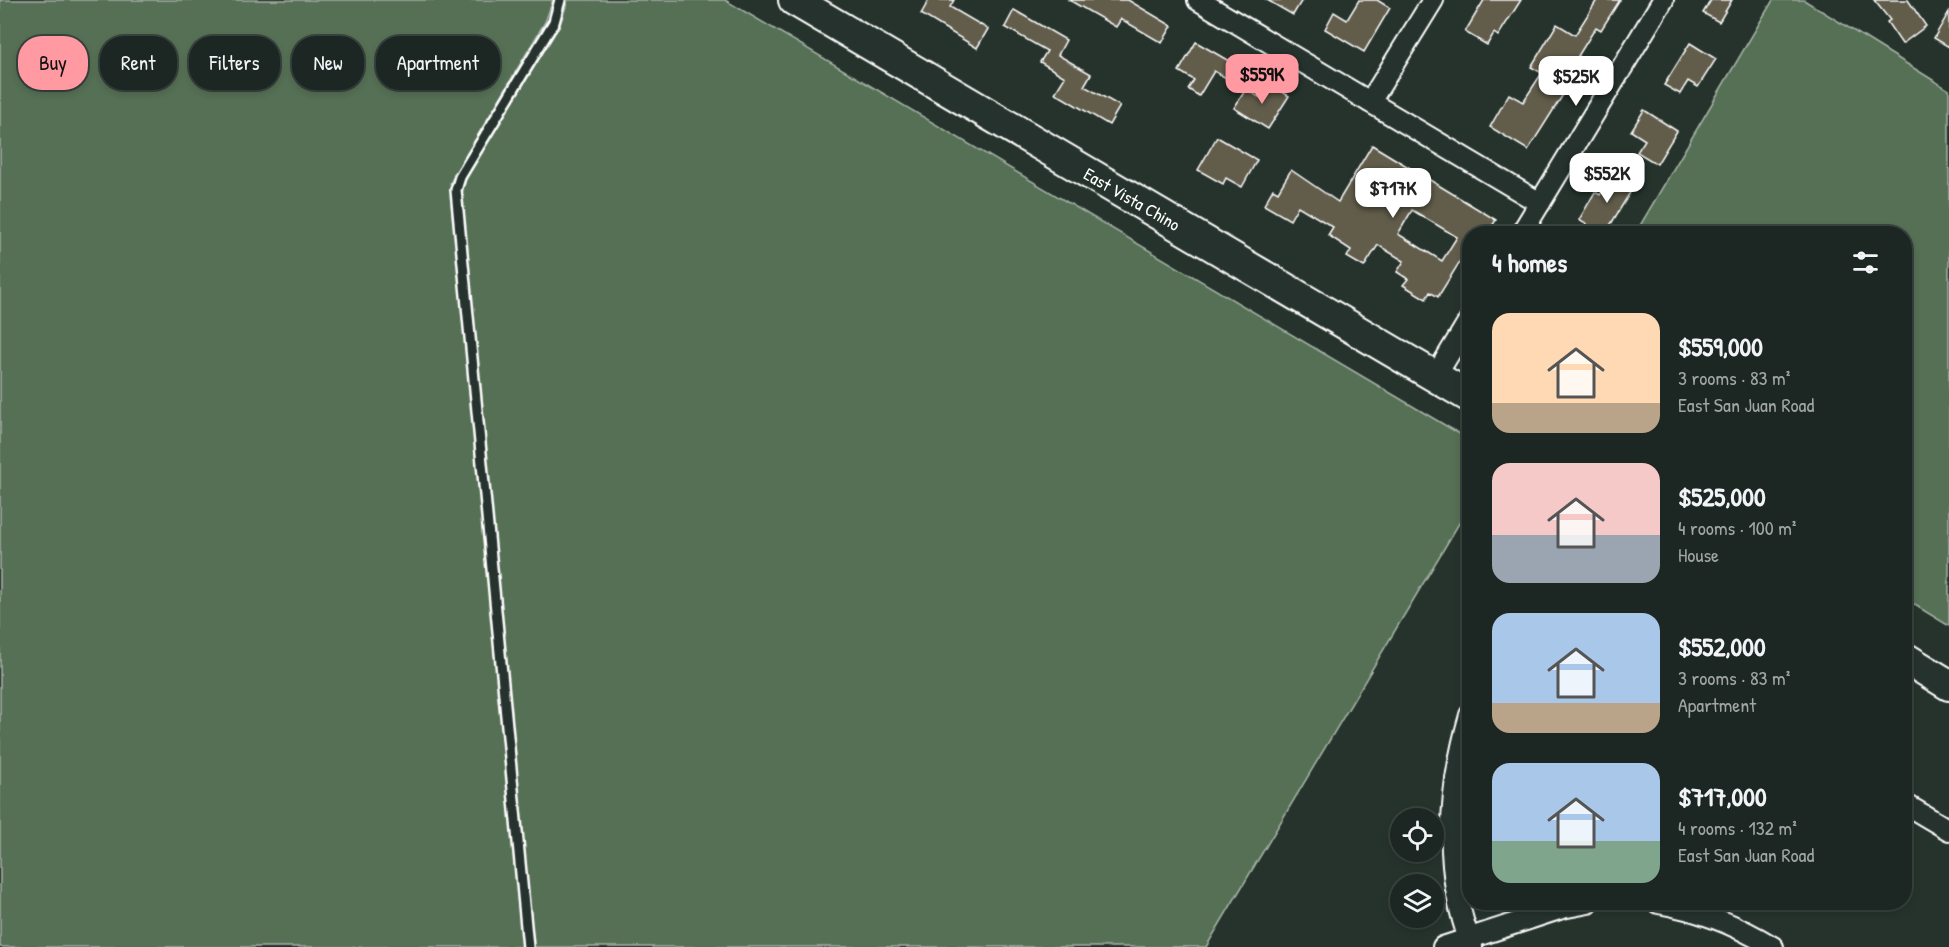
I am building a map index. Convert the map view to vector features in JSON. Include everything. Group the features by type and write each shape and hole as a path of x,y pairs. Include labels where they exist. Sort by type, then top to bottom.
{"main road":[{"name":"East Vista Chino","path":"794,0 1462,392"},
{"path":"1912,662 1949,685"}],"street":[{"path":"1370,102 1433,0"},
{"path":"1526,226 1663,0"},
{"path":"1206,2 1540,203"},
{"path":"1435,377 1462,332"},
{"path":"1462,745 1453,794 1451,836 1454,876 1462,910"},
{"path":"1912,808 1949,830"},
{"path":"1462,910 1470,943"},
{"path":"1443,947 1470,943 1557,910"},
{"path":"1683,910 1723,921 1773,947"}],"lane":[{"path":"528,947 456,190 460,177 554,22 560,0"}],"green space":[{"path":"0,0 553,0 545,22 450,183 462,193 467,176 560,25 568,0 725,0 1462,435 1462,518 1206,947 0,947"},
{"path":"1773,0 1804,0 1949,90 1949,626 1912,603 1912,226 1640,226"}],"building":[{"path":"929,0 954,0 950,7 988,29 977,48 921,14"},
{"path":"1069,0 1128,0 1172,26 1162,43 1121,19 1116,27"},
{"path":"1267,0 1302,0 1293,15"},
{"path":"1359,0 1377,0 1390,8 1364,52 1325,29 1334,12 1347,20"},
{"path":"1484,0 1521,0 1498,36 1494,33 1487,45 1465,32"},
{"path":"1597,0 1620,0 1601,30 1596,27 1578,56 1585,60 1528,150 1490,127 1509,94 1523,102 1542,73 1531,67 1557,24 1575,35"},
{"path":"1711,0 1732,0 1719,22 1703,13"},
{"path":"1874,0 1908,0 1926,26 1902,44 1887,22 1890,20"},
{"path":"1014,10 1066,40 1058,55 1091,74 1084,86 1120,106 1109,125 1055,93 1065,77 1040,62 1047,51 1005,27"},
{"path":"1949,12 1949,47 1934,38"},
{"path":"1196,42 1236,65 1228,79 1214,71 1199,96 1188,89 1194,80 1179,71"},
{"path":"1690,43 1716,59 1698,87 1688,81 1680,94 1664,85"},
{"path":"1268,83 1289,96 1268,129 1234,108 1246,89 1259,97"},
{"path":"1644,110 1677,131 1657,164 1637,152 1645,140 1631,131"},
{"path":"1217,137 1257,160 1242,187 1226,178 1223,184 1198,170"},
{"path":"1372,145 1496,220 1492,226 1462,226 1462,258 1438,297 1430,292 1426,299 1403,285 1408,279 1397,272 1404,261 1378,245 1364,267 1347,257 1351,250 1328,235 1333,227 1298,206 1290,220 1264,205 1273,189 1278,192 1291,170 1338,202","holes":["1412,210 1457,237 1442,261 1398,234"]},
{"path":"1613,173 1634,186 1610,226 1589,226 1579,220 1595,192 1600,195"}]}
